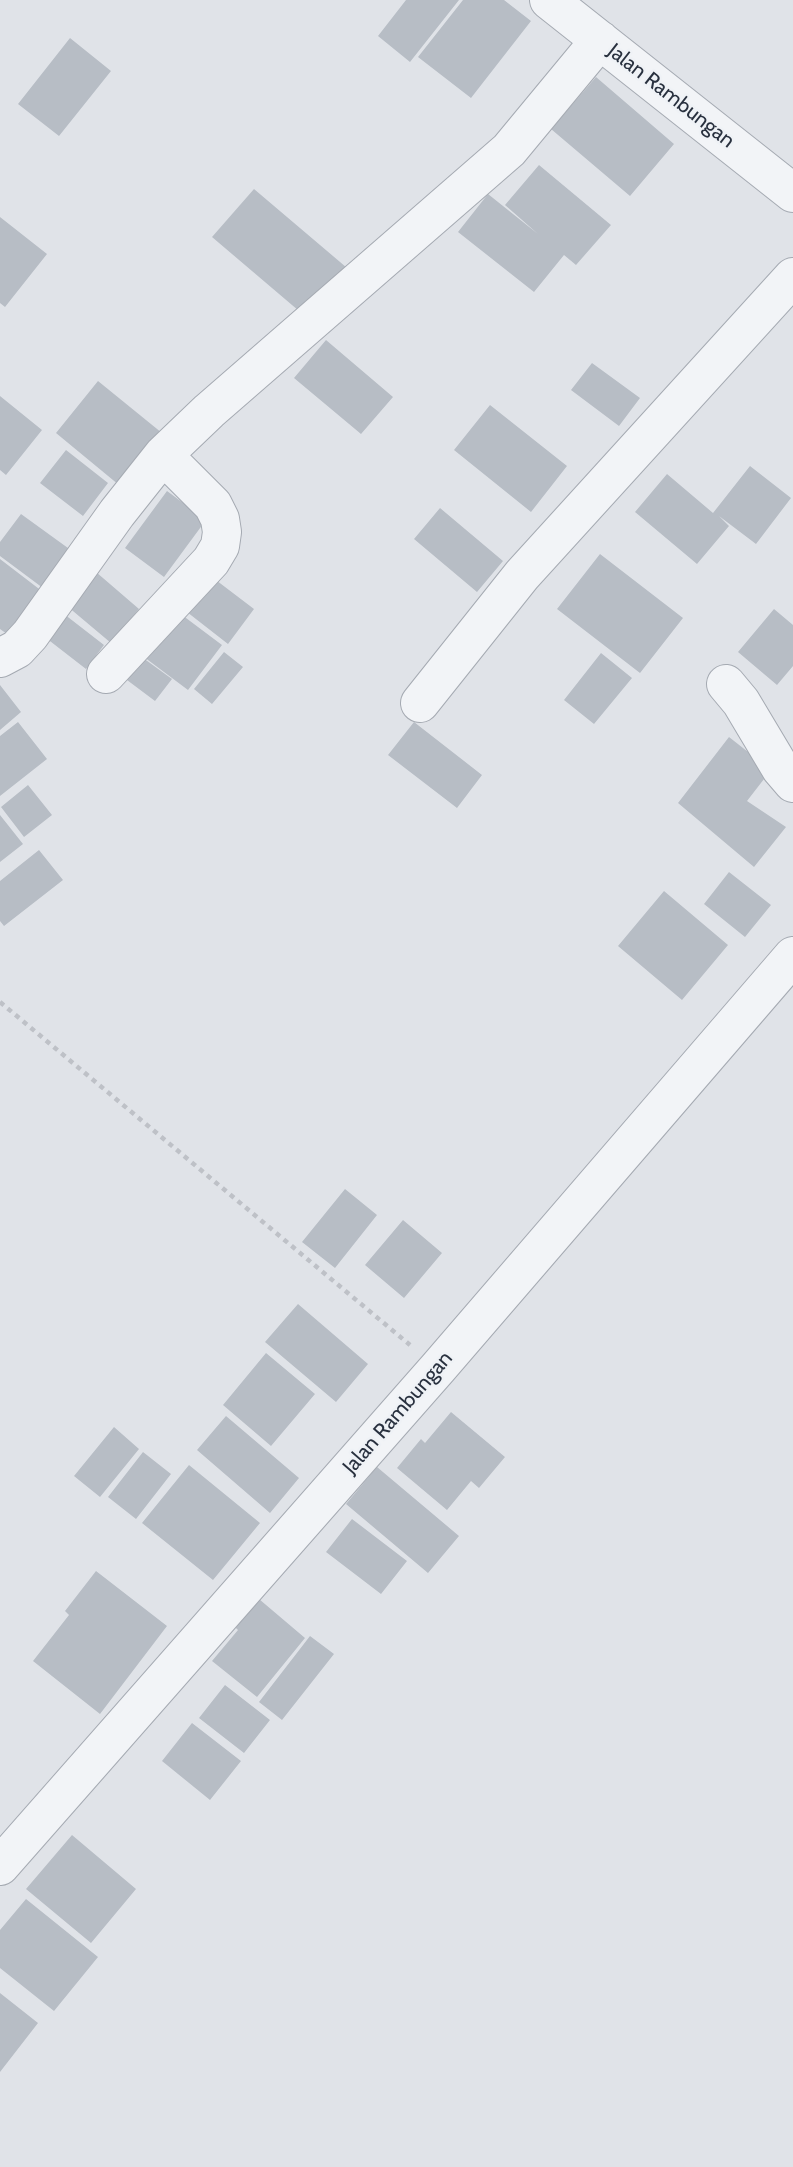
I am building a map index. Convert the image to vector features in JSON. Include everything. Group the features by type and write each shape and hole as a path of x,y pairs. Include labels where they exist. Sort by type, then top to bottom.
{"street":[{"name":"Jalan Rambungan","path":"549,0 793,193"},
{"path":"0,658 17,649 30,635 117,513 163,455 209,411 509,150 600,40"},
{"path":"420,702 522,575 793,277"},
{"path":"106,674 211,561 220,546 220,519 213,505 163,455"},
{"path":"726,684 741,702 781,769 793,783"},
{"name":"Jalan Rambungan","path":"0,1866 438,1368 793,956"}],"path":[{"path":"0,1002 438,1368"}],"building":[{"path":"406,0 459,0 410,62 378,36"},
{"path":"463,0 504,0 531,21 471,98 418,57"},
{"path":"70,38 111,71 59,136 18,104"},
{"path":"596,77 674,144 630,196 551,129"},
{"path":"539,165 611,225 576,265 564,255 534,292 458,232 488,194 538,234 505,205"},
{"path":"254,189 353,273 312,322 212,237"},
{"path":"0,217 47,254 5,307 0,303"},
{"path":"326,340 393,397 361,434 294,378"},
{"path":"592,363 640,398 619,426 571,390"},
{"path":"98,381 162,433 119,485 56,433"},
{"path":"0,396 42,430 6,475 0,470"},
{"path":"490,405 567,466 531,512 454,450"},
{"path":"66,450 108,483 83,516 40,483"},
{"path":"750,466 791,498 756,544 719,516 729,526 697,564 635,512 667,474 713,513"},
{"path":"167,491 206,520 164,577 125,548"},
{"path":"440,508 503,561 477,592 414,539"},
{"path":"21,514 79,556 51,594 0,556 0,542"},
{"path":"600,554 683,618 640,673 557,609"},
{"path":"0,559 47,595 14,639 0,629"},
{"path":"204,571 254,609 228,644 178,605"},
{"path":"96,572 139,609 111,643 67,606"},
{"path":"174,609 222,645 188,690 140,654"},
{"path":"774,609 793,625 793,666 777,685 738,652"},
{"path":"64,614 104,645 86,669 46,638"},
{"path":"224,652 243,667 212,704 194,689"},
{"path":"601,653 632,678 594,724 564,700"},
{"path":"139,655 172,679 155,701 123,677"},
{"path":"0,685 21,712 0,730"},
{"path":"18,722 47,759 0,796 0,736"},
{"path":"414,722 482,775 457,808 388,755"},
{"path":"729,737 771,770 747,801 786,827 754,867 678,803"},
{"path":"28,785 52,815 24,837 1,807"},
{"path":"0,815 23,844 0,862"},
{"path":"39,850 63,880 4,926 0,921 0,881"},
{"path":"729,872 771,905 745,937 704,904"},
{"path":"664,891 728,945 682,1000 618,946"},
{"path":"345,1189 377,1215 335,1268 302,1242"},
{"path":"403,1220 442,1253 404,1298 365,1265"},
{"path":"298,1304 368,1364 336,1402 265,1342"},
{"path":"266,1353 315,1394 271,1446 223,1405"},
{"path":"451,1412 505,1457 479,1488 471,1481 447,1510 397,1468 421,1439 425,1443"},
{"path":"226,1416 299,1478 270,1513 197,1450"},
{"path":"114,1427 139,1449 100,1497 74,1476"},
{"path":"143,1452 171,1474 136,1519 108,1497"},
{"path":"189,1465 260,1523 213,1580 142,1523"},
{"path":"377,1467 459,1536 428,1573 346,1504"},
{"path":"352,1519 407,1561 381,1594 326,1552"},
{"path":"96,1571 167,1626 100,1714 33,1661 69,1615 65,1611"},
{"path":"259,1599 305,1638 257,1697 212,1661 238,1630 235,1627"},
{"path":"310,1636 334,1654 282,1720 259,1702"},
{"path":"225,1685 270,1720 244,1753 199,1718"},
{"path":"192,1723 241,1761 210,1800 162,1761"},
{"path":"72,1835 136,1889 91,1943 26,1889"},
{"path":"26,1899 98,1957 54,2011 0,1968 0,1930"},
{"path":"0,1993 38,2023 0,2072"}]}
